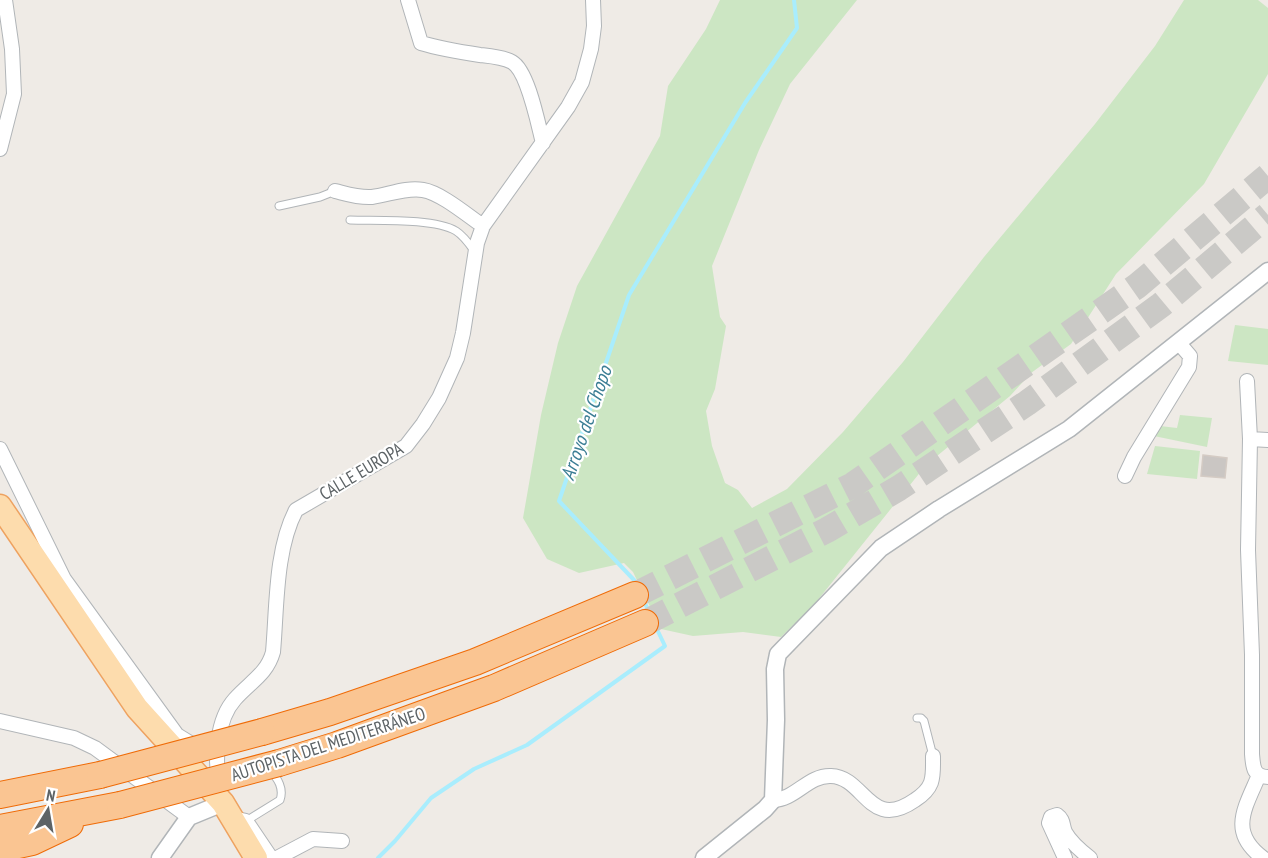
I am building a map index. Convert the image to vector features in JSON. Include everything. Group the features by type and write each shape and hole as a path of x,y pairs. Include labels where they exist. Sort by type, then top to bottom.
{"highway":[{"name":"AUTOPISTA DEL MEDITERRÁNEO","path":"0,795 100,775 330,712 475,662 635,595"},
{"name":"AUTOPISTA DEL MEDITERRÁNEO","path":"0,828 112,806 337,745 494,688 645,623"},
{"path":"0,849 32,842 112,806"}],"main road":[{"path":"0,506 137,708 234,814 256,858"}],"street":[{"path":"0,149 14,94 12,48 5,0"},
{"path":"408,0 421,43 512,62 521,72 530,92 543,143"},
{"name":"CALLE EUROPA","path":"217,752 219,737 234,700 270,664 283,550 289,523 296,510 406,446 439,398 457,358 475,252 483,226 568,107 582,82 591,49 594,26 593,0"},
{"path":"335,191 369,197 411,189 423,190 433,193 483,226"},
{"path":"704,858 765,809 772,800 776,720 775,669 778,654 881,548 939,509 1069,429 1268,271"},
{"path":"1125,476 1134,457 1189,367 1190,356 1178,342"},
{"path":"1247,381 1250,439 1248,550 1252,655 1252,754 1253,769 1263,776 1241,827 1250,846 1263,858"},
{"path":"1250,439 1268,440"},
{"path":"0,449 64,579 177,735 190,743 217,752 216,763 234,814 271,858"},
{"path":"0,721 74,738 95,748 189,817 234,814"},
{"path":"772,800 782,800 823,776 834,776 844,779 876,806 896,809 913,802 926,792 933,778 933,756"},
{"path":"1065,858 1049,823 1051,817 1057,815 1061,818 1065,832 1075,846 1090,858"},
{"path":"160,858 189,817"},
{"path":"277,858 313,839 342,841"}],"lane":[{"path":"279,206 320,197 335,191"},
{"path":"350,220 423,223 445,227 456,231 475,252"},
{"path":"917,718 924,721 933,756"},
{"path":"234,814 277,803 281,796 281,789 270,763"}],"green space":[{"path":"720,0 857,0 790,84 759,150 712,266 720,317 726,326 715,389 706,411 712,446 725,483 738,490 752,508 787,489 843,432 903,362 984,257 1095,124 1155,46 1184,0 1258,0 1268,8 1268,74 1204,184 1116,274 1071,344 1031,373 1010,396 926,465 813,606 781,637 743,632 693,636 661,629 633,572 624,563 579,573 547,559 523,518 541,415 558,343 577,286 660,136 668,86 706,29"},
{"path":"1235,325 1268,329 1268,365 1228,361"},
{"path":"1180,415 1212,418 1207,447 1154,436 1160,426 1177,428"},
{"path":"1155,446 1200,451 1197,479 1147,474"}],"building":[{"path":"1203,455 1227,458 1225,478 1201,476"}],"waterway":[{"name":"Arroyo del Chopo","path":"637,587 634,580 559,501 629,295 745,103 797,28 794,0"},
{"name":"Arroyo del Chopo","path":"643,599 650,614"},
{"name":"Arroyo del Chopo","path":"378,858 431,798 474,769 527,745 665,646 654,623"}],"tunnel":[{"path":"635,595 853,485 1137,286 1268,176"},
{"path":"645,623 827,530 899,488 1027,403 1161,305 1268,215"}]}
